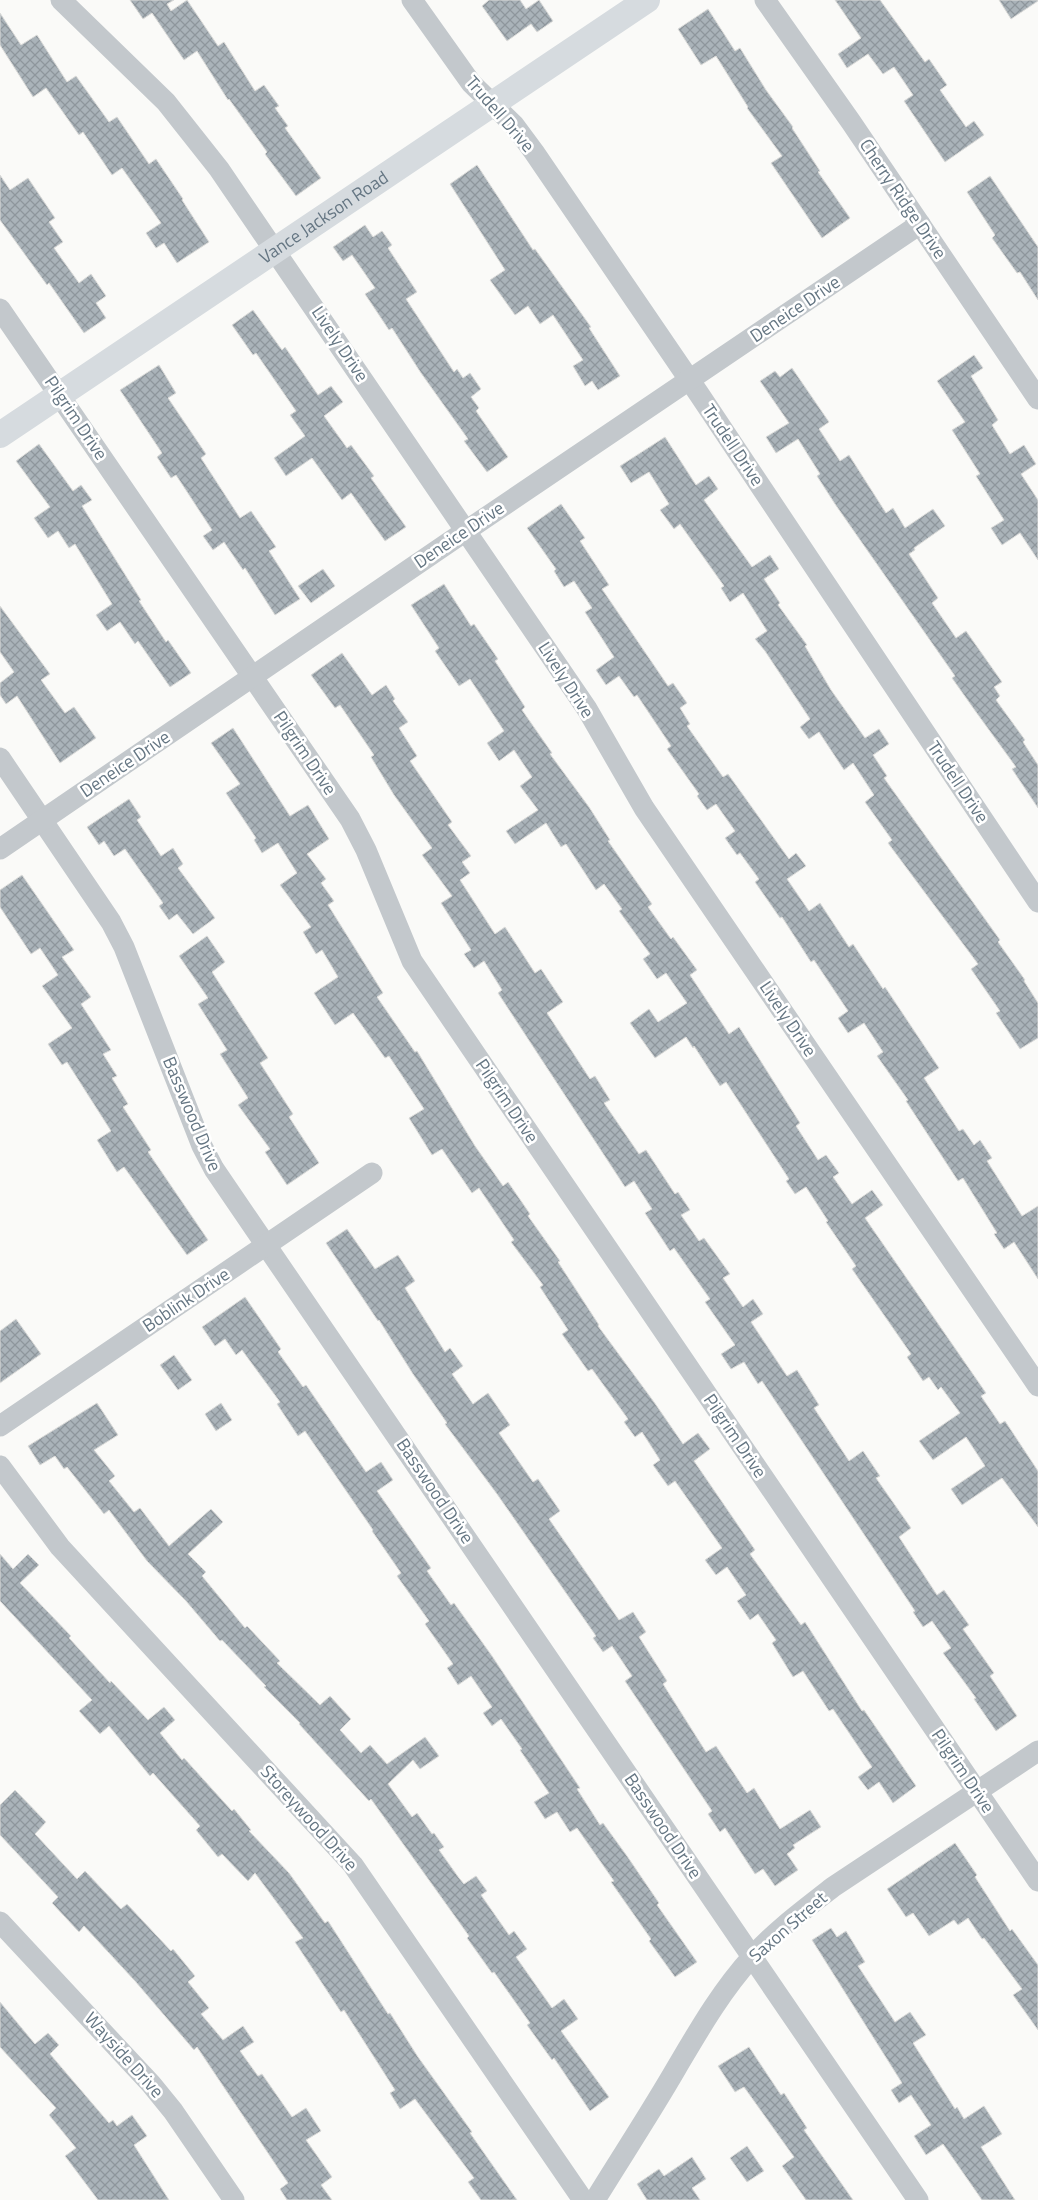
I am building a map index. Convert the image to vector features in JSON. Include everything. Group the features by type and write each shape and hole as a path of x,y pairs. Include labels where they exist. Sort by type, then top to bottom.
{"main road":[{"name":"Vance Jackson Road","path":"0,435 648,0"}],"street":[{"name":"Lively Drive","path":"61,0 166,102 219,170 276,250 587,709 644,808 1038,1386"},
{"name":"Trudell Drive","path":"412,0 472,83 514,125 529,146 690,379 1038,902"},
{"name":"Cherry Ridge Drive","path":"765,0 824,83 1038,400"},
{"name":"Deneice Drive","path":"0,849 466,530 920,224"},
{"name":"Pilgrim Drive","path":"0,309 60,394 360,835 412,961 1038,1881"},
{"name":"Basswood Drive","path":"0,758 110,922 124,947 202,1146 214,1170 918,2200"},
{"name":"Boblink Drive","path":"0,1426 372,1173"},
{"name":"Storeywood Drive","path":"0,1466 60,1547 353,1865 582,2200"},
{"name":"Saxon Street","path":"595,2200 677,2067 698,2028 724,1990 752,1956 801,1911 833,1888 1038,1751"},
{"name":"Wayside Drive","path":"0,1922 152,2084 173,2111 234,2200"}],"building":[{"path":"130,0 174,0 167,4 171,11 187,0 218,46 224,42 255,91 264,85 279,106 275,108 288,126 285,128 321,178 296,196 265,154 267,152 228,100 197,51 184,60 152,13 143,19"},
{"path":"489,0 520,0 526,9 539,0 553,21 537,32 531,24 507,41 482,6"},
{"path":"835,0 880,0 925,62 929,59 947,85 940,90 966,127 974,121 984,135 945,162 904,101 913,95 894,67 883,74 868,54 847,68 838,54 861,38"},
{"path":"999,0 1038,0 1038,1 1011,19"},
{"path":"708,9 735,51 740,48 766,90 793,127 820,171 818,172 850,218 822,238 771,163 782,156 747,108 716,56 701,65 678,29"},
{"path":"0,13 21,45 37,35 67,82 76,76 109,122 117,117 149,164 156,159 209,242 177,263 164,243 156,248 146,233 161,223 122,168 112,175 83,132 79,135 46,88 33,97 0,45"},
{"path":"477,165 533,250 535,249 591,327 589,328 620,376 598,390 592,381 585,386 573,366 583,360 553,315 540,324 528,306 515,315 490,280 505,270 450,184"},
{"path":"0,175 10,190 28,178 55,218 49,222 63,242 54,248 79,283 91,274 106,296 96,303 106,318 84,333 49,283 47,285 0,220"},
{"path":"990,176 1038,247 1038,300 1020,272 1017,273 992,238 995,235 967,192"},
{"path":"365,225 373,237 382,231 392,245 388,248 417,292 406,299 454,372 457,369 463,378 470,373 481,389 471,397 479,408 476,411 508,457 487,472 464,441 468,439 392,328 389,330 365,294 375,288 352,255 343,261 333,247"},
{"path":"253,310 282,350 285,347 318,395 331,386 343,402 324,416 347,448 351,445 374,476 371,478 406,527 385,541 351,493 342,500 312,458 286,476 274,458 305,436 290,415 296,411 256,353 253,355 232,325"},
{"path":"974,355 983,368 971,376 998,420 992,425 1010,454 1024,445 1036,464 1021,474 1038,500 1038,560 1020,533 1002,545 991,528 1004,520 976,476 980,474 952,430 965,422 937,381"},
{"path":"159,365 176,393 168,398 206,454 201,458 240,518 251,511 276,547 269,551 300,599 275,615 245,568 243,570 224,542 213,550 203,536 212,530 176,475 171,478 157,457 162,453 120,390"},
{"path":"792,368 829,422 819,429 840,461 849,455 886,513 893,508 905,528 933,509 945,526 914,548 915,550 909,554 938,598 932,603 956,638 966,631 1002,682 994,687 1000,696 996,700 1025,740 1023,742 1038,765 1038,808 1012,769 1016,767 952,678 955,676 835,504 817,476 820,474 798,439 776,453 766,437 789,423 760,381 775,371 780,377"},
{"path":"665,437 696,485 709,476 718,489 704,500 752,567 770,555 779,569 764,579 780,603 778,605 807,645 805,646 831,690 865,738 879,729 889,744 873,755 887,776 884,778 1000,940 998,942 1025,980 1038,1003 1038,1038 1020,1049 996,1013 1000,1011 971,969 978,964 888,843 892,840 865,802 874,795 853,763 844,770 819,732 809,739 800,727 810,719 755,639 767,631 743,593 730,602 721,588 724,586 680,524 674,529 660,510 669,504 649,472 631,483 620,466"},
{"path":"39,444 73,491 81,485 92,500 82,506 141,600 139,601 166,642 168,640 191,673 170,687 138,641 135,644 120,622 107,631 96,615 112,604 75,544 69,548 58,531 48,538 34,518 50,507 16,461"},
{"path":"561,504 585,538 580,541 609,585 602,589 668,686 673,683 687,703 680,708 690,724 687,726 723,777 728,774 789,859 796,853 806,866 787,879 809,911 820,903 849,947 853,944 883,989 885,987 939,1068 924,1078 959,1131 963,1129 974,1145 980,1140 992,1158 987,1161 1022,1216 1038,1206 1038,1279 1014,1242 1004,1249 994,1234 997,1233 963,1178 958,1181 906,1101 908,1100 877,1056 883,1052 864,1023 848,1033 838,1018 848,1011 814,960 811,962 782,917 780,918 755,882 759,879 740,853 737,855 725,838 735,831 716,804 707,810 697,796 699,794 667,749 671,746 637,695 634,697 619,676 606,685 596,670 614,657 585,612 592,608 574,581 564,587 554,571 556,569 527,528"},
{"path":"323,569 335,586 311,603 298,586"},
{"path":"444,584 471,626 474,624 498,659 495,661 525,707 522,710 552,753 550,754 589,807 610,840 608,841 652,904 648,907 697,970 690,975 729,1034 739,1027 800,1123 796,1126 818,1160 826,1155 839,1173 833,1177 852,1204 872,1190 883,1205 865,1218 986,1393 981,1396 1000,1424 1005,1421 1038,1471 1038,1527 1002,1478 962,1505 951,1489 985,1466 966,1437 933,1460 919,1441 960,1413 941,1387 938,1390 929,1377 923,1381 907,1357 911,1354 852,1269 856,1266 826,1222 828,1221 806,1187 795,1194 786,1181 789,1179 726,1082 720,1086 686,1037 655,1058 630,1023 649,1009 658,1022 687,1003 666,973 657,979 643,959 650,954 619,911 622,909 604,884 596,890 566,844 561,847 546,823 515,844 506,831 538,810 520,786 532,777 514,750 499,761 487,743 504,731 470,679 459,686 435,651 439,648 411,605"},
{"path":"0,606 50,674 41,680 65,713 74,707 96,738 60,763 17,696 6,704 0,695 0,683 14,672 0,652"},
{"path":"342,653 372,695 386,685 395,699 393,701 408,722 399,728 417,756 410,761 452,822 448,825 471,856 462,862 470,873 460,880 495,934 505,927 535,973 541,969 563,1002 547,1013 590,1079 595,1076 610,1100 604,1103 639,1154 646,1150 675,1194 678,1192 690,1210 681,1215 699,1241 704,1238 730,1274 723,1278 743,1307 753,1299 763,1314 751,1322 787,1376 797,1370 819,1405 814,1408 849,1461 863,1451 880,1476 876,1478 911,1528 899,1537 937,1595 944,1590 969,1625 963,1629 994,1673 990,1676 1017,1716 996,1731 974,1699 976,1698 943,1653 951,1648 932,1621 923,1627 913,1612 915,1611 762,1381 758,1384 744,1362 731,1369 721,1354 735,1345 705,1302 710,1299 674,1248 670,1251 645,1213 652,1209 634,1181 625,1187 498,993 502,990 484,961 474,968 464,954 471,950 441,903 452,896 422,855 432,848 394,795 371,757 374,755 340,705 335,708 311,675"},
{"path":"233,728 290,816 308,805 329,839 307,854 326,879 321,883 334,901 328,905 383,993 377,997 415,1052 417,1051 475,1146 503,1186 508,1182 530,1214 528,1216 560,1261 558,1262 598,1326 683,1444 698,1433 710,1449 694,1461 755,1550 750,1554 801,1625 805,1622 862,1711 864,1710 916,1786 893,1803 879,1782 868,1790 858,1777 872,1767 833,1709 829,1711 803,1671 793,1677 772,1643 776,1640 758,1614 750,1620 737,1601 746,1595 727,1567 716,1575 705,1560 722,1548 675,1481 668,1486 653,1465 660,1460 642,1432 635,1437 624,1422 628,1419 592,1369 588,1371 562,1334 568,1330 540,1287 543,1285 511,1242 514,1240 479,1188 472,1193 442,1149 432,1155 409,1118 424,1109 389,1056 385,1058 353,1013 335,1025 314,993 338,977 322,950 316,954 303,932 311,927 280,885 297,873 278,843 262,853 254,840 256,838 226,793 240,784 211,743"},
{"path":"129,799 141,817 137,820 161,856 173,848 183,864 178,868 215,918 193,934 177,914 169,920 159,906 163,903 125,849 114,856 104,841 99,845 87,827"},
{"path":"22,875 74,950 62,957 91,997 81,1004 111,1050 103,1054 117,1076 112,1078 128,1104 123,1107 151,1150 148,1152 208,1240 187,1255 124,1167 117,1172 97,1140 111,1131 67,1062 62,1065 48,1044 72,1028 42,986 58,975 40,948 31,954 0,907 0,890"},
{"path":"207,936 225,962 212,972 268,1058 260,1063 293,1114 289,1117 319,1163 287,1185 265,1152 270,1149 238,1105 248,1098 220,1054 227,1050 198,1004 208,998 179,956"},
{"path":"347,1229 375,1269 398,1255 415,1281 405,1288 445,1352 450,1348 463,1366 452,1374 473,1404 488,1393 510,1425 499,1433 533,1482 538,1479 560,1511 549,1519 619,1620 633,1612 646,1632 639,1637 667,1681 663,1684 706,1752 716,1746 747,1793 754,1788 780,1829 810,1810 821,1827 793,1845 795,1848 787,1854 798,1870 775,1886 763,1869 755,1874 725,1828 720,1832 708,1814 712,1811 625,1681 632,1676 612,1646 603,1652 593,1638 596,1636 497,1494 445,1424 447,1423 326,1243"},
{"path":"245,1297 281,1349 278,1352 303,1387 306,1385 366,1472 381,1462 393,1480 377,1491 431,1568 427,1571 451,1605 454,1603 492,1656 580,1788 577,1789 600,1825 603,1823 627,1856 659,1903 657,1905 697,1962 675,1977 649,1941 651,1939 611,1882 614,1881 577,1828 570,1832 557,1812 545,1819 534,1802 549,1793 520,1750 522,1749 501,1719 492,1726 483,1713 492,1707 471,1676 458,1685 447,1668 453,1664 425,1624 429,1621 397,1576 401,1573 305,1431 298,1436 277,1404 280,1402 242,1350 236,1355 225,1339 215,1346 202,1327"},
{"path":"16,1319 41,1354 0,1383 0,1331"},
{"path":"174,1355 192,1380 178,1390 160,1365"},
{"path":"97,1403 118,1435 94,1450 115,1476 109,1481 134,1512 140,1508 169,1546 211,1509 223,1522 188,1554 206,1572 202,1576 245,1628 247,1626 280,1661 277,1663 320,1705 330,1696 351,1719 340,1730 361,1753 370,1745 387,1764 425,1737 439,1756 420,1769 413,1760 388,1784 412,1817 417,1813 432,1834 434,1833 444,1847 439,1850 464,1884 476,1876 487,1891 481,1895 509,1935 514,1931 527,1949 516,1957 552,2008 564,1999 578,2019 561,2031 609,2097 590,2111 554,2058 552,2060 527,2025 530,2023 467,1938 469,1936 371,1799 369,1801 300,1723 264,1687 266,1686 222,1640 220,1641 186,1601 147,1561 109,1510 104,1514 67,1467 64,1469 55,1456 40,1465 28,1446"},
{"path":"221,1403 232,1420 216,1431 205,1414"},
{"path":"0,1554 13,1569 28,1554 39,1565 20,1583 71,1636 69,1638 110,1683 111,1681 148,1720 164,1707 175,1720 160,1733 182,1760 184,1758 232,1811 234,1809 251,1830 249,1831 289,1873 325,1923 328,1921 388,2014 390,2013 418,2057 472,2132 470,2133 517,2200 481,2200 468,2182 474,2178 415,2099 400,2109 390,2093 395,2090 344,2010 341,2012 295,1942 303,1938 255,1873 248,1881 222,1854 218,1857 196,1830 200,1826 153,1773 150,1776 109,1726 100,1734 79,1711 92,1700 0,1601"},
{"path":"15,1790 46,1822 35,1834 77,1879 85,1871 121,1909 127,1904 171,1951 173,1949 195,1976 188,1982 209,2008 201,2014 223,2040 243,2026 254,2042 240,2051 258,2076 262,2074 292,2117 306,2108 321,2131 306,2140 332,2177 321,2185 332,2200 287,2200 280,2189 288,2183 197,2047 194,2050 135,1981 84,1926 79,1932 52,1903 58,1897 0,1835 0,1805"},
{"path":"955,1843 977,1875 975,1877 1010,1931 1012,1929 1038,1965 1038,2030 1013,1995 1022,1989 984,1938 982,1939 968,1918 958,1925 954,1920 929,1936 913,1913 906,1917 887,1889"},
{"path":"831,1928 837,1937 846,1931 865,1962 858,1966 895,2022 910,2012 926,2035 913,2043 955,2109 957,2107 964,2119 984,2106 1002,2134 981,2147 1015,2200 982,2200 943,2144 926,2155 914,2136 931,2125 911,2095 899,2103 891,2090 902,2083 812,1940"},
{"path":"0,2002 35,2044 48,2033 59,2045 50,2054 109,2123 113,2120 117,2126 132,2115 147,2136 134,2145 169,2200 98,2200 65,2156 76,2148 49,2115 56,2108 0,2047"},
{"path":"749,2047 781,2095 784,2093 807,2128 804,2130 853,2200 806,2200 782,2166 794,2157 744,2087 735,2092 718,2066"},
{"path":"747,2146 764,2171 747,2182 730,2158"},
{"path":"692,2157 706,2179 692,2188 700,2200 647,2200 637,2184 659,2169 664,2176"}]}
